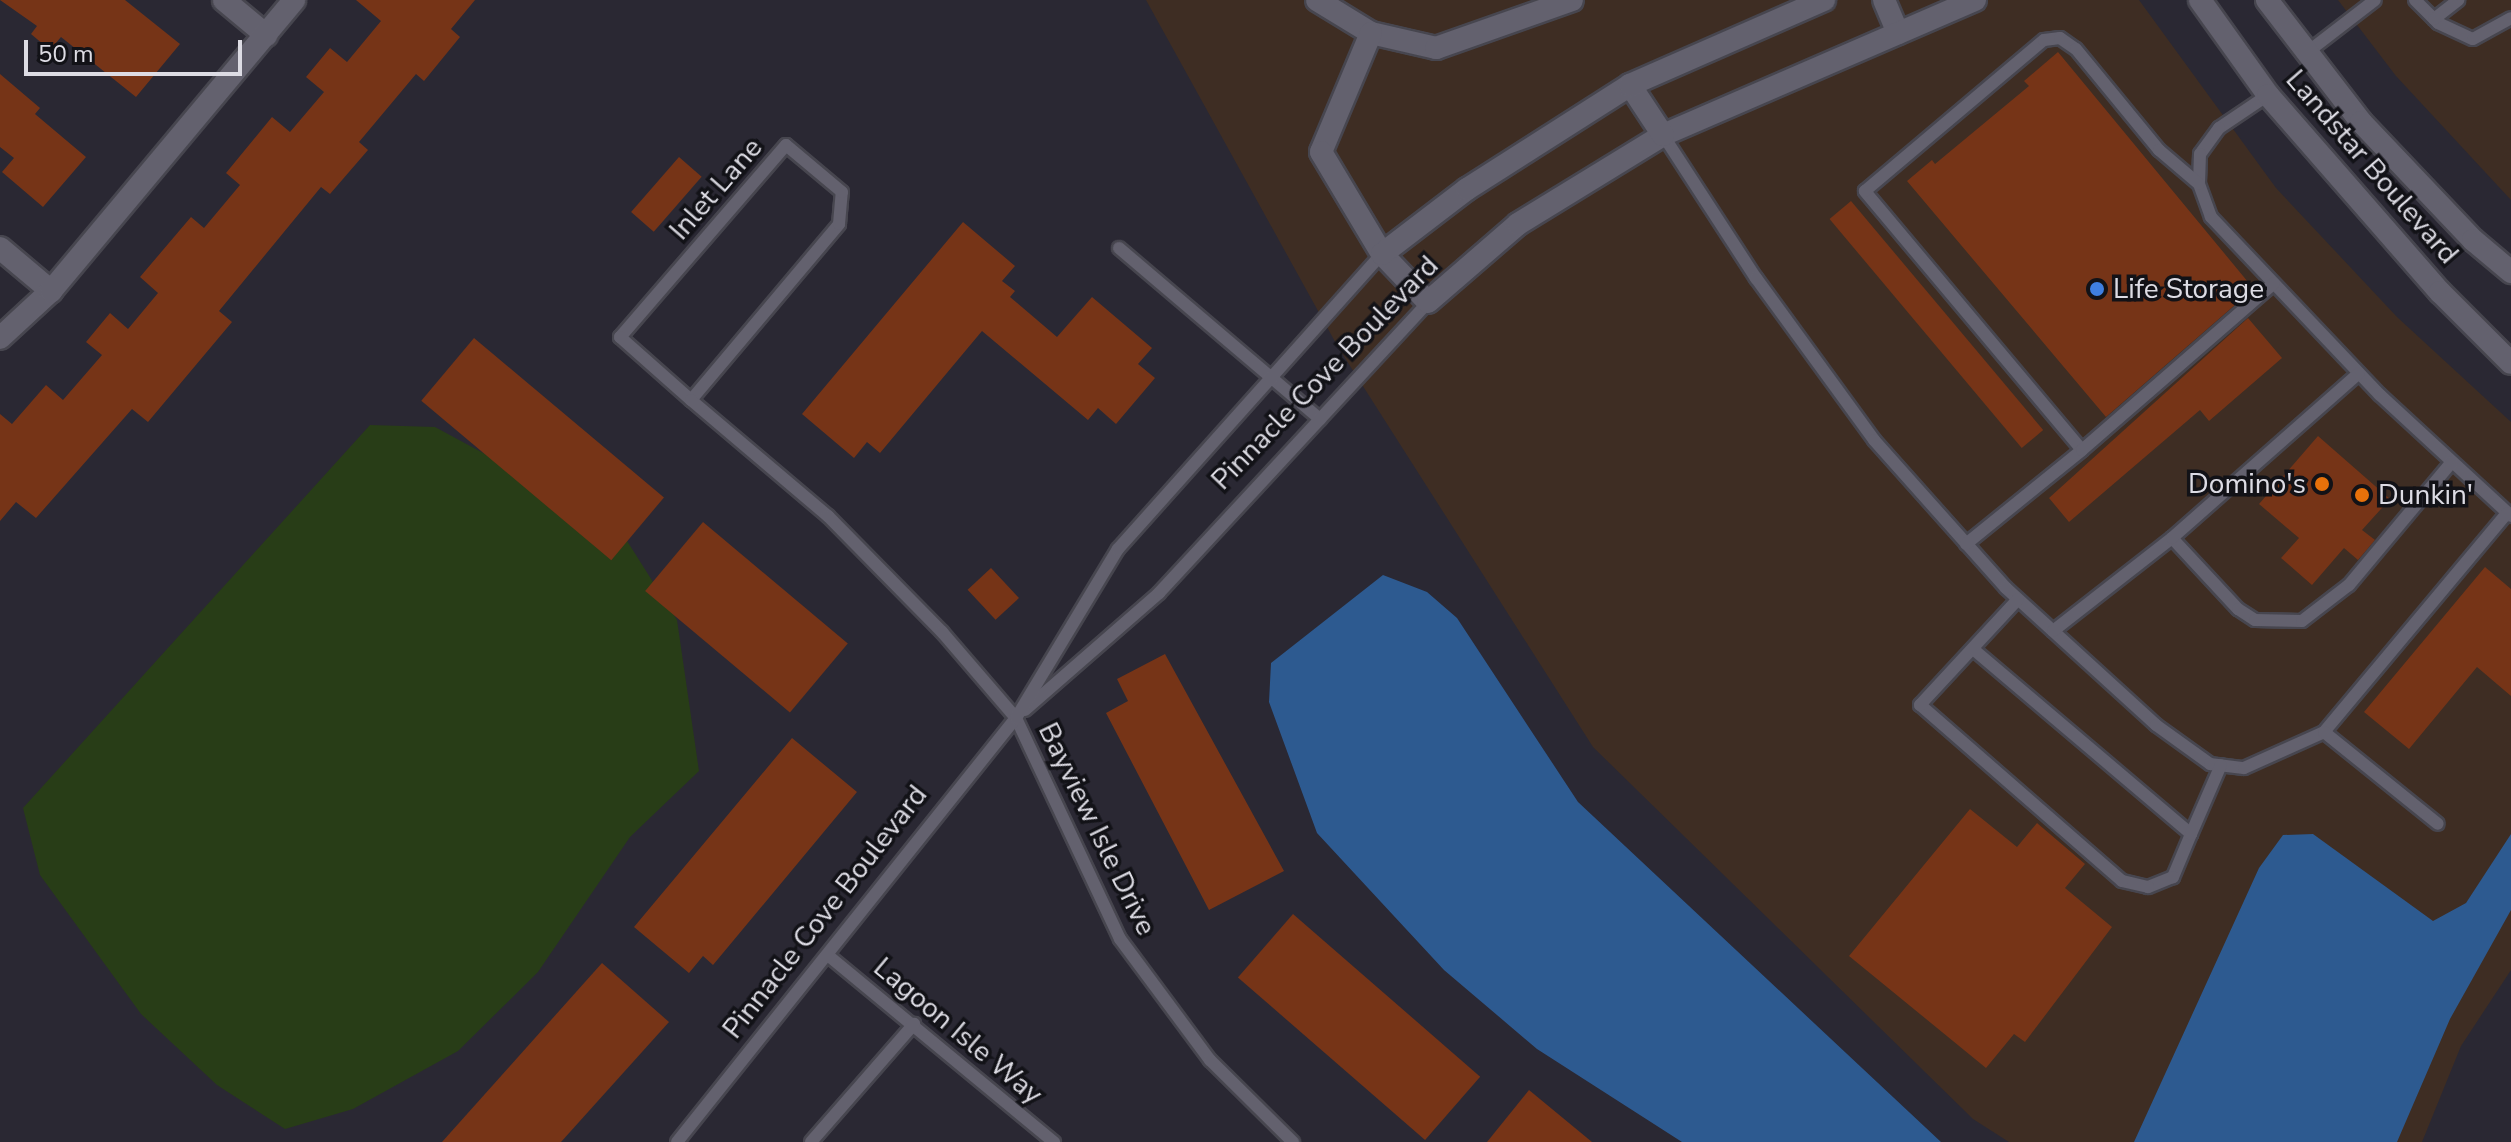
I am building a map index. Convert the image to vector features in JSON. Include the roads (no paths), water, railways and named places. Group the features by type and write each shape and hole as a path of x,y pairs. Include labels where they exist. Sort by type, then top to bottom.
{"street":[{"path":"224,0 266,35"},
{"path":"0,338 51,291 294,0"},
{"path":"1317,0 1371,33 1436,48 1572,0"},
{"name":"Pinnacle Cove Boulevard","path":"1382,254 1467,189 1630,85 1824,0"},
{"path":"1884,0 1898,33"},
{"name":"Pinnacle Cove Boulevard","path":"1428,302 1518,224 1663,135 1975,0"},
{"name":"Landstar Boulevard","path":"2200,0 2268,95 2440,292 2511,363"},
{"name":"Landstar Boulevard","path":"2267,0 2305,54 2361,122 2473,240 2511,272"},
{"path":"1371,33 1321,152 1382,254 1428,302"},
{"path":"1630,85 1663,135"},
{"path":"0,248 51,291"}],"lane":[{"path":"2305,54 2375,0"},
{"path":"2415,0 2434,19 2473,39 2511,18"},
{"path":"2434,19 2458,0"},
{"path":"2082,450 1865,191 2044,40 2060,38 2076,49 2159,150 2199,184"},
{"path":"1663,135 1756,278 1874,440 1966,544 2018,599 2156,725 2210,764 2244,768 2324,732 2509,514 2359,373 2211,217 2199,184 2200,154 2219,128 2268,95"},
{"name":"Inlet Lane","path":"691,400 839,224 842,192 786,145 620,337 691,400 828,516 942,632 1016,718"},
{"path":"1119,248 1320,419"},
{"name":"Pinnacle Cove Boulevard","path":"677,1142 830,957 1016,718 1118,549 1382,254"},
{"path":"1966,544 2082,450 2274,283"},
{"name":"Pinnacle Cove Boulevard","path":"1016,718 1159,593 1428,302"},
{"path":"2053,631 2172,538 2359,373"},
{"path":"2172,538 2238,609 2255,620 2302,621 2349,585 2452,462"},
{"path":"2018,599 1920,705 2122,881 2148,887 2173,877 2221,765"},
{"path":"1973,649 2191,834"},
{"name":"Bayview Isle Drive","path":"1016,718 1120,939 1210,1060 1293,1142"},
{"path":"2324,732 2438,824"},
{"name":"Lagoon Isle Way","path":"830,957 1054,1142"},
{"path":"811,1142 914,1024"}],"water":[{"path":"1383,575 1427,592 1457,618 1578,802 1941,1142 1682,1142 1537,1049 1444,970 1317,833 1269,702 1271,663"},
{"path":"2313,834 2433,921 2466,903 2511,834 2511,910 2450,1019 2397,1142 2134,1142 2259,868 2283,835"}],"place":[{"name":"Life Storage","path":"2097,289"},
{"name":"Domino's","path":"2322,484"},
{"name":"Dunkin'","path":"2362,495"}]}
